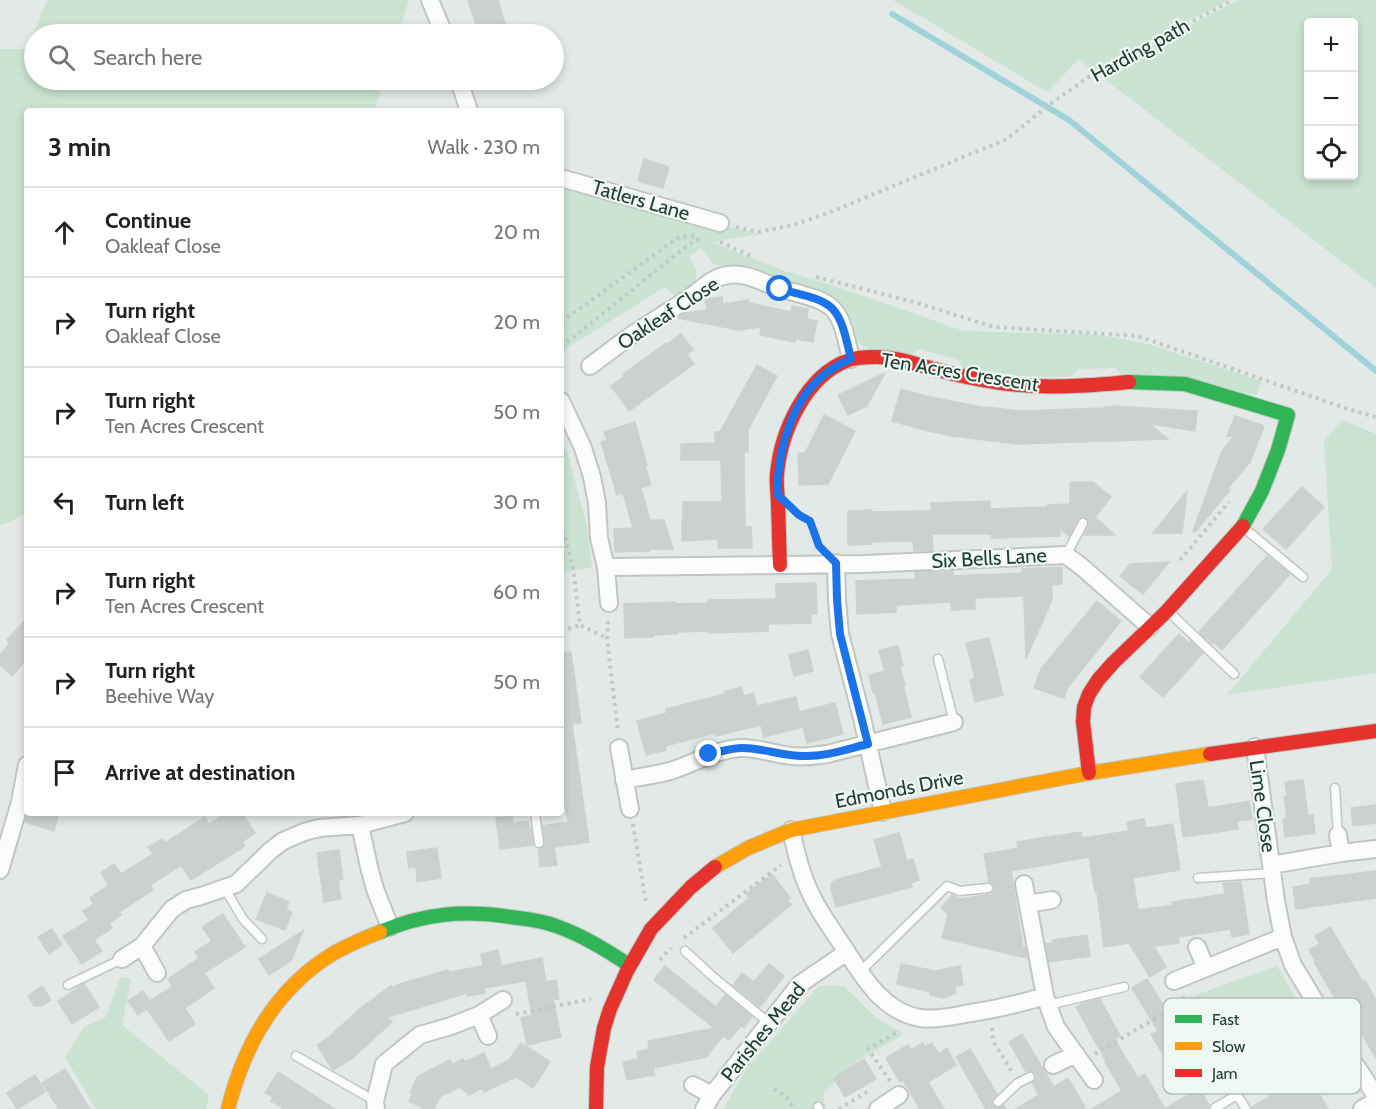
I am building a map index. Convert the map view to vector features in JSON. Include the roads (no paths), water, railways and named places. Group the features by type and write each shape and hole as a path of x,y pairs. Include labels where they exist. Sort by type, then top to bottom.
{"street":[{"path":"430,0 440,24"},
{"path":"463,90 469,108"},
{"name":"Tatlers Lane","path":"564,179 720,223"},
{"name":"Oakleaf Close","path":"590,366 634,333 717,278 729,275 752,277 780,289 816,298 828,304 840,318 851,359"},
{"name":"Ten Acres Crescent","path":"780,565 777,476 786,434 802,400 820,378 834,367 851,359 877,357 900,359 933,369 1000,383 1029,386 1076,387 1134,382 1185,384 1288,415 1278,450 1262,491 1242,527 1167,610 1113,663 1089,694 1084,707 1083,722 1089,773"},
{"path":"564,407 583,448 592,477 597,503 599,538 606,567 609,603"},
{"name":"Six Bells Lane","path":"836,563 864,564 1066,555 1150,627"},
{"path":"606,567 836,563 840,634 883,812"},
{"path":"624,780 670,771 709,754 740,748 786,756 826,754 954,722"},
{"name":"Edmonds Drive","path":"596,1109 599,1048 610,1006 629,965 650,930 704,876 724,861 755,844 790,830 1089,773 1376,731"},
{"name":"Lime Close","path":"1255,747 1275,901 1283,937 1293,965 1313,998"},
{"path":"619,748 630,809"},
{"path":"0,870 24,781"},
{"path":"122,958 142,946 166,915 179,904 236,884 270,850 283,841 319,828 360,825 394,816"},
{"path":"360,825 375,889 390,927"},
{"path":"790,830 804,880 816,907 859,973 886,1002 904,1013 920,1018 951,1017 1047,1001"},
{"path":"1338,835 1341,853"},
{"name":"Lime Close","path":"1272,869 1341,853 1376,849"},
{"path":"1024,884 1047,1001 1056,1027 1094,1080"},
{"path":"1028,904 1052,900"},
{"path":"228,1109 243,1059 265,1019 277,1003 312,968 330,955 390,927 439,913 462,911 490,913 543,922 563,929 584,938 629,965"},
{"path":"1181,978 1283,937"},
{"path":"142,946 157,973"},
{"path":"1197,947 1206,968"},
{"name":"Parishes Mead","path":"693,1085 708,1102 800,984 847,952"},
{"path":"376,1105 384,1064 420,1035 478,1015 503,1000"},
{"path":"478,1015 488,1036"},
{"path":"1048,1067 1079,1058"},
{"name":"Lime Close","path":"1361,1075 1376,1098 1362,1109"},
{"path":"880,1109 899,1095"}],"lane":[{"path":"1066,555 1083,523"},
{"path":"1242,527 1303,577"},
{"path":"1167,610 1234,674"},
{"path":"938,659 954,722"},
{"path":"1335,788 1338,835"},
{"path":"535,816 539,843"},
{"path":"1198,878 1272,869"},
{"path":"859,973 947,886 960,891 988,888"},
{"path":"225,889 243,919 262,939"},
{"path":"685,951 769,1023"},
{"path":"68,985 122,958"},
{"path":"1047,1001 1124,987"},
{"path":"296,1056 376,1105"},
{"path":"998,1102 1018,1083 1029,1077"},
{"path":"1215,1108 1237,1095 1246,1109"}],"waterway":[{"path":"892,14 1069,120 1376,371"}]}
